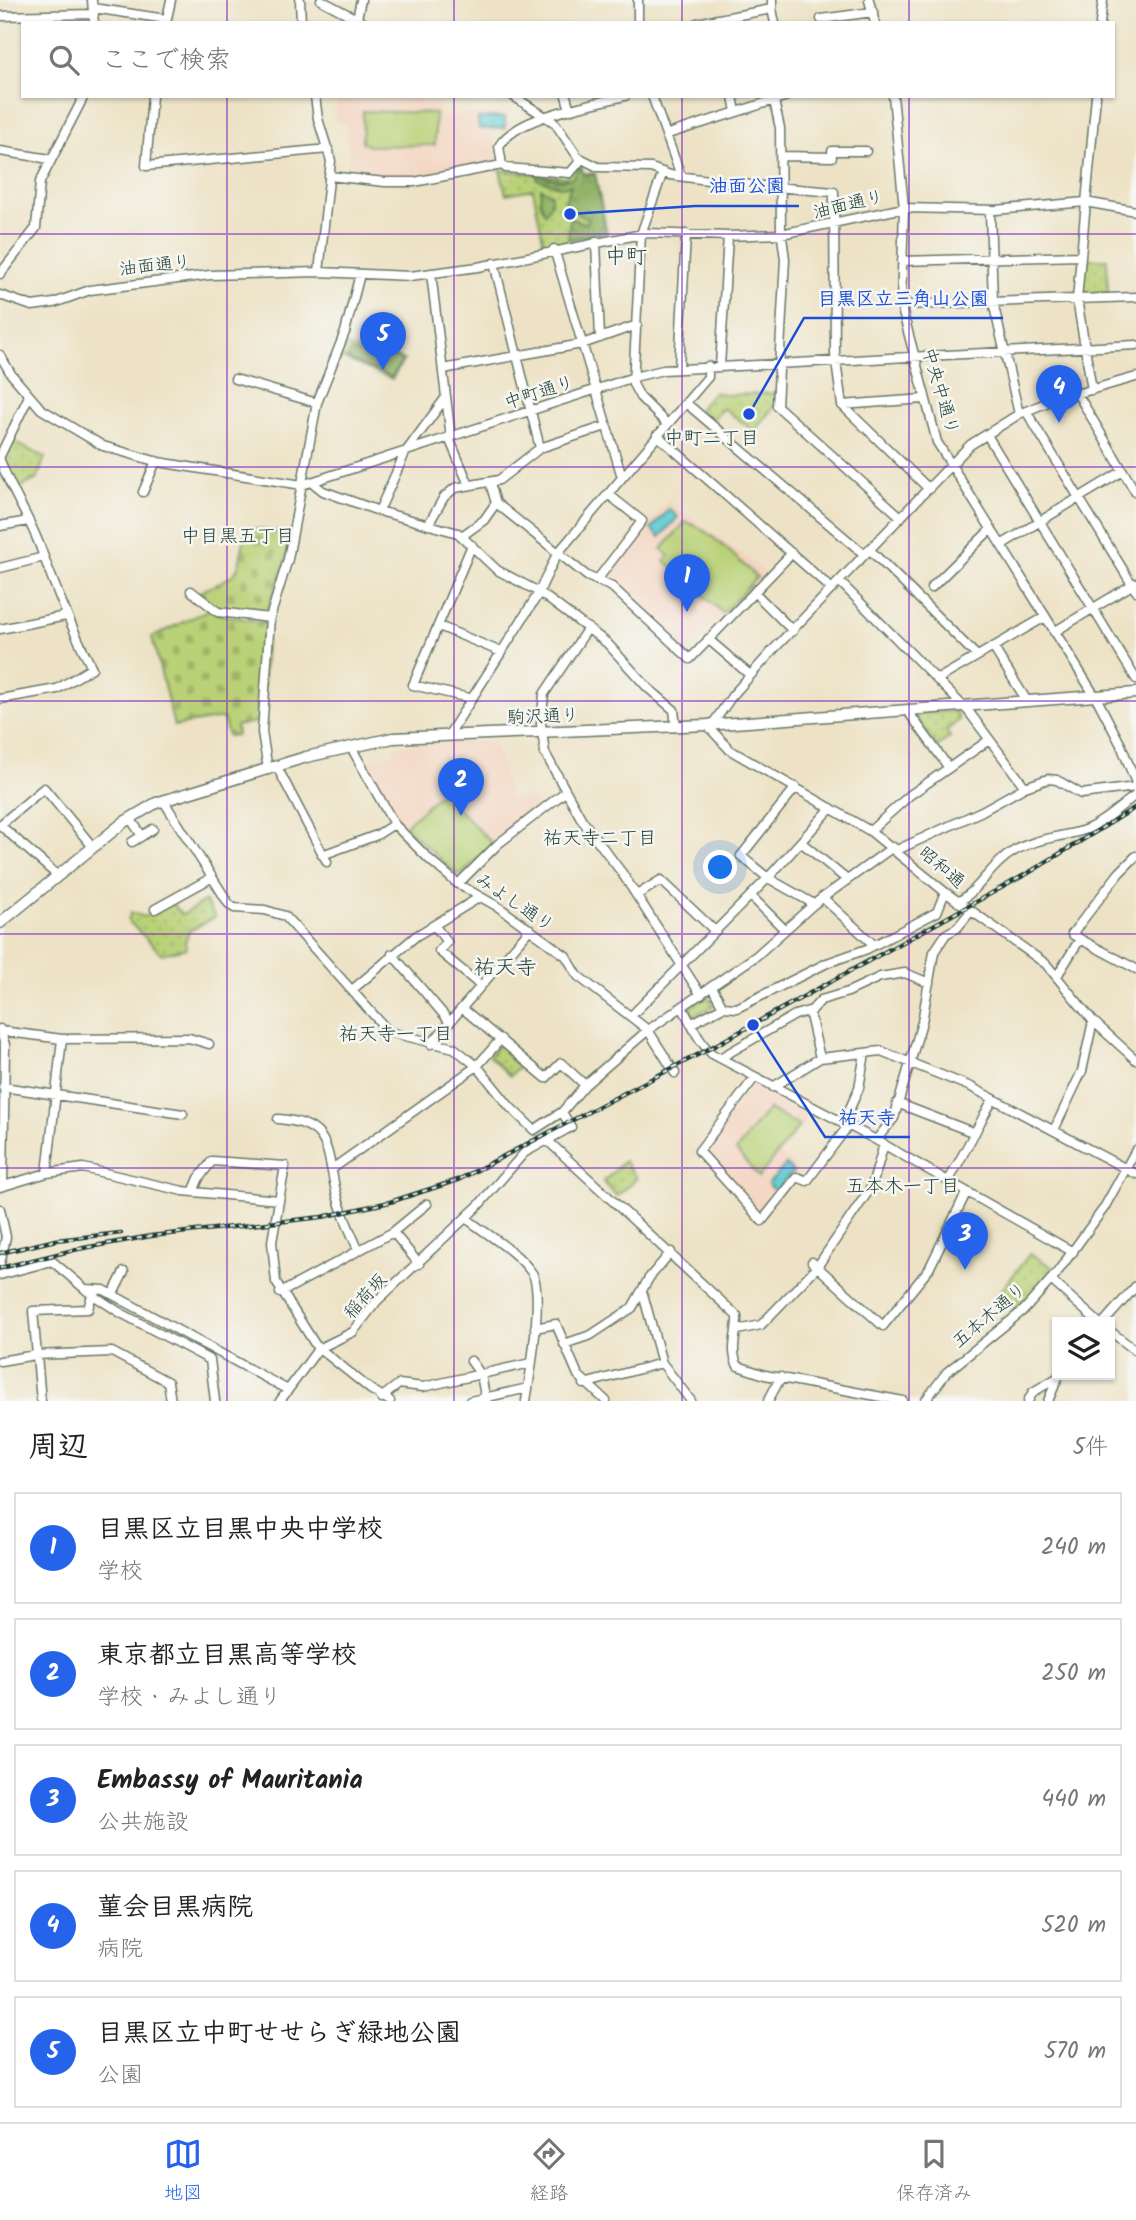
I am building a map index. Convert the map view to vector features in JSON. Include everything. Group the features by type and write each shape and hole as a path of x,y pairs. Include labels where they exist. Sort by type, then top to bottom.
{"main road":[{"name":"駒沢通り","path":"0,923 130,818 163,800 273,768 393,738 676,727 1136,693"}],"street":[{"path":"0,16 93,11 166,21 171,0"},
{"path":"300,0 301,21"},
{"path":"320,0 361,20 361,0"},
{"path":"638,0 638,21"},
{"path":"869,0 875,21"},
{"path":"1100,21 1102,0"},
{"path":"705,21 772,4"},
{"path":"821,19 873,12"},
{"path":"0,274 36,228 40,182 83,98"},
{"path":"152,98 146,166 328,149"},
{"path":"315,98 331,161 319,272"},
{"path":"516,98 555,123 581,160 598,167 651,168 681,176 834,192 835,360 842,405 929,489"},
{"path":"567,98 570,110"},
{"path":"502,165 499,146 503,138 547,117 617,98"},
{"path":"653,98 681,176"},
{"path":"733,98 736,112"},
{"path":"668,134 782,98"},
{"name":"中央中通り","path":"894,98 904,208 901,305 937,442 1093,695 1121,745 1136,785"},
{"path":"1092,390 1077,299 1096,98"},
{"path":"774,101 782,156 781,234 785,259 777,406 901,517"},
{"path":"0,151 50,159"},
{"path":"782,156 866,151"},
{"path":"330,176 385,183 414,182 502,165 532,172 570,173 581,160"},
{"path":"663,172 641,234 633,384 640,397 667,424"},
{"name":"油面通り","path":"0,295 32,306 54,303 90,289 225,274 430,274 641,234 781,234 834,225 904,208 990,211 1085,202 1136,211"},
{"path":"990,211 993,302 1004,352 1023,413 1135,586 1054,632"},
{"path":"680,368 686,234"},
{"path":"720,366 728,236"},
{"path":"596,242 600,338"},
{"path":"554,249 622,477"},
{"path":"902,261 1080,256"},
{"path":"494,263 540,448"},
{"path":"360,274 345,332 317,403 288,559 270,618 262,732 273,768 325,859 377,835 394,824"},
{"path":"430,274 450,438 469,485"},
{"path":"901,305 1136,296"},
{"path":"443,369 582,344 637,325"},
{"name":"中町通り","path":"0,355 41,409 103,446 156,461 302,485 634,377 680,368 1136,345"},
{"path":"448,736 469,698 539,592 558,552 708,377 708,366"},
{"path":"709,725 750,675 929,489 956,456 1023,413 1077,393 1136,377"},
{"path":"235,379 317,403"},
{"path":"1077,393 1136,493"},
{"path":"0,699 57,689 92,668 66,616 28,521 12,493 0,458 29,396"},
{"path":"379,511 405,453 446,397"},
{"path":"842,405 924,399"},
{"path":"686,403 866,552 977,656"},
{"path":"428,526 448,492 469,485 490,483 508,475 540,448 606,426"},
{"path":"657,435 832,589"},
{"path":"987,435 1136,680"},
{"path":"142,492 156,461"},
{"path":"1001,545 1123,471"},
{"path":"313,483 323,491 379,511 462,536 497,570 539,592 588,628 674,710 676,727"},
{"path":"490,483 496,503 587,576 626,599 690,659 792,553"},
{"path":"597,580 642,521 608,494"},
{"path":"462,536 484,520 496,503"},
{"path":"0,526 28,521"},
{"path":"931,588 991,529"},
{"path":"469,698 413,685 472,545"},
{"path":"0,568 44,557"},
{"path":"839,581 963,706 1025,787"},
{"path":"191,591 218,612 270,618"},
{"path":"754,592 793,631"},
{"path":"0,629 66,616"},
{"path":"938,679 1045,617"},
{"path":"439,626 500,652"},
{"path":"588,628 544,694 542,732 545,753 565,792 637,895 701,995"},
{"path":"708,639 750,675"},
{"path":"993,647 1027,701"},
{"path":"907,710 949,768"},
{"name":"昭和通","path":"709,725 730,750 870,831 895,848 958,902 1033,954 1057,976 1093,1021 1136,1060"},
{"path":"870,831 910,794 989,740"},
{"name":"みよし通り","path":"351,747 394,824 458,884 530,929 566,956 578,976 632,1015 648,1030 675,1073"},
{"path":"163,800 188,835 229,904 234,908 265,910 285,916 389,1032 454,1048 477,1066 534,1130 562,1112 585,1086 648,1030 712,987 846,879 895,848 982,811 1025,787 1048,779 1057,780 1081,794 1136,785"},
{"path":"796,787 741,856 768,878 814,904"},
{"path":"58,876 0,825 44,788 93,847"},
{"path":"458,884 498,844 565,792"},
{"path":"958,902 972,894 988,871 1011,852 1038,839 1087,829 1136,795"},
{"path":"632,1015 802,843 831,808"},
{"path":"130,818 142,836"},
{"path":"132,842 153,830"},
{"path":"802,843 846,879"},
{"path":"1136,856 1072,934 1136,969"},
{"path":"155,909 211,877"},
{"path":"637,895 662,880 715,931"},
{"path":"694,1022 723,1007 737,1008 827,963 874,945 937,912 945,892"},
{"path":"751,896 785,930"},
{"path":"352,990 392,954 480,897"},
{"path":"822,897 874,945"},
{"path":"738,1330 761,1325 814,1264 872,1185 880,1142 894,1118 910,1063 934,952 946,934 957,928 971,911"},
{"path":"434,925 447,942 439,951 481,986"},
{"path":"431,1044 530,929"},
{"path":"1057,976 1080,939"},
{"path":"392,954 450,1022"},
{"path":"720,1058 795,1015 809,1011 821,1000 880,976 905,973 929,983"},
{"path":"712,987 723,1007"},
{"path":"682,1007 694,1022 698,1039 720,1058 880,1142 1073,1252"},
{"path":"462,1008 546,1078 561,1063 585,1086"},
{"path":"809,1011 820,1058"},
{"path":"1054,1130 1082,1071 1093,1021"},
{"path":"209,1044 189,1038 62,1040 1,1030 5,1045 4,1186 47,1173 83,1168 193,1192 279,1200"},
{"path":"332,1169 477,1066 500,1039"},
{"path":"47,1173 62,1040"},
{"path":"773,1087 820,1058 881,1051 993,1099 1136,1174"},
{"path":"755,1077 699,1151 762,1221 797,1177 807,1181 845,1125 859,1088 865,1053"},
{"path":"3,1087 183,1114"},
{"path":"948,1182 993,1099"},
{"path":"897,1103 975,1133"},
{"name":"稲荷坂","path":"281,1401 318,1349 353,1332 377,1301 466,1218 524,1153 571,1127 562,1112"},
{"path":"278,1119 303,1121 319,1134 329,1152 344,1216 358,1249"},
{"path":"548,1140 671,1251 737,1316 738,1330 733,1352 738,1366 902,1401"},
{"name":"五本木通り","path":"925,1401 947,1372 1025,1309 1051,1280 1104,1208 1136,1150"},
{"path":"193,1192 199,1178 212,1161 285,1166 272,1242 276,1282 318,1349 385,1399 399,1384 423,1387 531,1363"},
{"path":"814,1264 883,1326 929,1269 966,1193"},
{"path":"281,1293 393,1232 427,1204"},
{"path":"0,1209 6,1237 0,1264"},
{"path":"466,1218 513,1254 534,1276 535,1328 526,1401"},
{"path":"393,1232 418,1264"},
{"path":"564,1345 606,1327 632,1308 643,1294 649,1278 671,1251"},
{"path":"0,1275 52,1261 108,1306 210,1360 215,1401"},
{"path":"113,1294 124,1272"},
{"path":"1051,1280 1092,1317"},
{"path":"1108,1317 1136,1286"},
{"path":"88,1292 104,1290 113,1294 288,1390"},
{"path":"41,1401 33,1311 88,1309 88,1292"},
{"path":"643,1294 662,1363 691,1401"},
{"path":"535,1328 556,1324 584,1384 606,1401"},
{"path":"1115,1335 1136,1351"},
{"path":"0,1361 35,1355 112,1352 168,1382 171,1401"},
{"path":"471,1361 481,1375 486,1399"},
{"path":"584,1384 662,1363"},
{"path":"768,1401 781,1377"},
{"path":"1028,1401 1034,1392 1053,1380"},
{"path":"1048,1401 1057,1380"},
{"path":"470,1401 528,1388"}],"shaded area":[{"path":"337,98 418,98 419,103 438,104 440,118 462,114 509,114 511,130 493,132 498,162 455,172 385,180 350,175 346,122 335,123"},
{"path":"668,500 767,573 689,651 606,574"},
{"path":"493,741 511,798 530,798 539,808 463,877 454,878 395,823 360,761 394,754 395,745"},
{"path":"755,1083 811,1113 780,1154 798,1171 762,1217 702,1151"}],"green space":[{"path":"363,111 435,113 435,145 368,146 362,142"},
{"path":"582,166 583,173 595,173 607,233 544,245 533,189 506,194 500,170 565,177"},
{"path":"580,167 583,175 595,175 606,232 568,239 570,218 586,224 589,218 577,214 565,202 571,185 562,187 537,179 537,175 560,180 572,178"},
{"path":"541,188 551,194 551,203 545,213 540,201"},
{"path":"1085,259 1107,259 1108,295 1080,294 1082,262"},
{"path":"360,344 404,360 392,379 339,357 344,346 358,350"},
{"path":"362,346 402,360 392,377 347,359 351,351 358,354"},
{"path":"714,392 726,395 776,393 775,405 754,431 723,408 711,421 698,410"},
{"path":"8,440 45,457 37,479 13,491 0,460"},
{"path":"685,522 713,537 757,577 723,613 665,561 669,556 662,549"},
{"path":"247,528 291,533 285,565 265,615 219,610 197,593 225,580 236,571"},
{"path":"210,609 218,614 267,623 261,721 236,726 237,735 228,736 223,718 174,726 152,637"},
{"path":"955,711 959,720 946,731 950,737 937,747 913,714"},
{"path":"441,792 493,844 462,874 456,874 405,826"},
{"path":"205,901 215,917 189,931 185,942 187,948 162,954 128,921 131,912 144,917 171,902 182,915"},
{"path":"706,997 713,1001 713,1007 693,1016 690,1006"},
{"path":"500,1043 523,1063 510,1076 489,1056"},
{"path":"768,1109 799,1126 759,1177 736,1151"},
{"path":"624,1161 637,1178 617,1196 603,1182"},
{"path":"1030,1253 1055,1269 1017,1311 998,1295"}],"water":[{"path":"505,117 505,128 479,129 478,118"},
{"path":"669,509 678,517 660,537 651,529"},
{"path":"786,1165 793,1172 775,1191 768,1184"}],"railway":[{"path":"0,1268 78,1249 151,1236 322,1217 390,1202 458,1180 703,1052 1030,872 1136,807"},
{"path":"0,1253 56,1240 121,1233"}],"place":[{"name":"油面公園","path":"570,214"},
{"name":"目黒区立中町せせらぎ緑地公園","path":"383,370"},
{"name":"目黒区立三角山公園","path":"749,414"},
{"name":"菫会目黒病院","path":"1059,423"},
{"name":"目黒区立目黒中央中学校","path":"687,612"},
{"name":"東京都立目黒高等学校","path":"461,816"},
{"name":"祐天寺","path":"753,1025"},
{"name":"Embassy of Mauritania","path":"965,1270"}],"district":[{"name":"中町","path":"626,256"},
{"name":"中町二丁目","path":"712,437"},
{"name":"中目黒五丁目","path":"238,535"},
{"name":"祐天寺二丁目","path":"600,837"},
{"name":"祐天寺","path":"505,967"},
{"name":"祐天寺一丁目","path":"396,1033"},
{"name":"五本木一丁目","path":"903,1185"}]}
